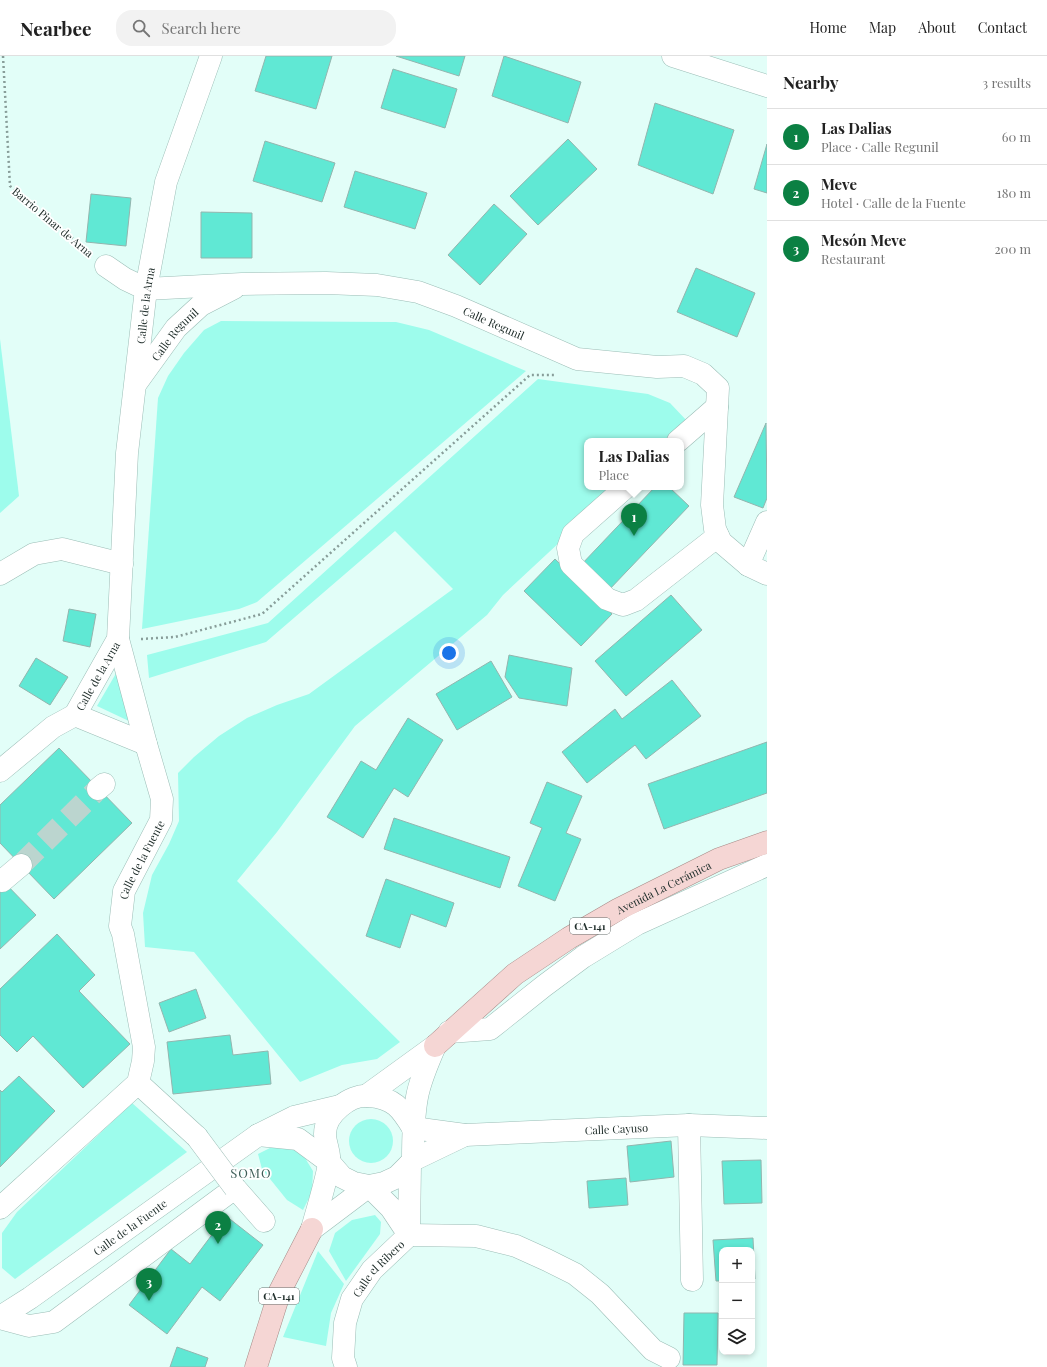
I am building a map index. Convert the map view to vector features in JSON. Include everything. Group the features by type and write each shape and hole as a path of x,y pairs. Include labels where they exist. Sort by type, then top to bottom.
{"main road":[{"name":"Avenida La Cerámica","path":"442,1039 515,974 569,938 619,909 719,859 767,842"},
{"name":"CA-141","path":"256,1367 280,1291 312,1229"}],"street":[{"name":"Calle de la Arna","path":"0,771 53,727 75,715 118,639 127,453 146,289 166,182 211,56"},
{"path":"673,56 767,86"},
{"path":"106,266 125,279 146,289"},
{"name":"Calle Regunil","path":"146,289 242,284 326,283 377,285 418,292 456,306 577,359 657,367 684,366 703,374 718,388 712,505 715,529 721,542 757,570 767,522"},
{"name":"Calle Regunil","path":"136,383 176,328 201,305 242,284"},
{"path":"681,438 717,407"},
{"path":"623,490 573,534 568,548 570,564 607,599 623,605 636,600 718,536"},
{"path":"0,574 34,554 62,550 122,564"},
{"name":"Calle de la Fuente","path":"118,639 162,798 161,820 124,891 120,926 123,934 144,1047 143,1061 138,1083"},
{"name":"Calle de la Arna","path":"75,715 146,744"},
{"path":"2,881 21,864"},
{"path":"366,1096 442,1039 490,1029 583,957 636,924 767,865"},
{"path":"442,1039 417,1096 413,1128 409,1235 476,1236 516,1246 547,1260 575,1274 600,1294 653,1350 670,1358"},
{"path":"0,1208 138,1083 197,1137 235,1188 264,1221"},
{"path":"312,1229 330,1162 325,1133 330,1118 340,1106 352,1099 366,1096 380,1097 394,1103 403,1111 413,1128"},
{"name":"Calle de la Fuente","path":"0,1318 258,1135 294,1117 340,1106"},
{"path":"689,1125 692,1280"},
{"name":"Calle Cayuso","path":"465,1135 689,1125 767,1128"},
{"path":"413,1128 465,1135"},
{"path":"258,1135 298,1139 330,1162 342,1176 354,1184 369,1186 384,1183 397,1177 412,1162 465,1135"},
{"path":"312,1229 369,1186"},
{"name":"Calle el Ribero","path":"346,1367 343,1358 345,1323 352,1299 372,1270 409,1235 391,1208 369,1186"},
{"name":"Calle de la Fuente","path":"0,1318 29,1326 54,1322 235,1188"}],"path":[{"name":"Barrio Pinar de Arna","path":"3,56 10,186 106,266"},
{"path":"118,639 175,637 262,614 530,375 566,376 571,357"}],"green space":[{"path":"221,321 396,322 429,330 526,371 257,602 239,609 142,629 158,398 168,376 184,353 204,330"},
{"path":"0,339 19,496 0,513"},
{"path":"538,379 648,394 670,403 688,422 671,438 584,438 584,490 616,490 503,595 487,615 355,726 277,832 237,881 400,1042 377,1059 342,1065 300,1082 194,952 145,947 143,913 152,875 169,844 179,821 178,773 219,736 247,718 277,705 309,694 453,589 395,531 266,642 149,678 147,655 268,623"},
{"path":"118,670 131,722 97,706"},
{"path":"132,1103 187,1152 15,1279 2,1268 2,1233 17,1212"},
{"path":"371,1119 383,1123 389,1129 393,1141 389,1153 383,1159 371,1163 359,1159 353,1153 349,1141 353,1129 359,1123"},
{"path":"272,1147 290,1147 305,1158 313,1171 312,1192 303,1210 287,1200 262,1169 258,1154"},
{"path":"375,1215 381,1222 380,1234 346,1281 329,1251 335,1233 352,1220"},
{"path":"318,1251 344,1284 331,1313 326,1346 283,1337"}],"building":[{"path":"266,56 332,56 316,109 255,91"},
{"path":"396,56 465,56 459,76"},
{"path":"504,56 581,82 568,123 492,96"},
{"path":"393,69 457,89 445,128 381,108"},
{"path":"655,103 734,130 713,194 638,165"},
{"path":"568,139 597,169 538,225 510,196"},
{"path":"265,141 335,163 322,202 253,181"},
{"path":"767,144 767,193 754,189"},
{"path":"355,171 427,193 415,229 344,207"},
{"path":"91,194 131,198 126,246 86,242"},
{"path":"494,204 527,234 480,285 448,255"},
{"path":"201,212 252,213 252,258 201,258"},
{"path":"696,268 755,293 737,337 677,312"},
{"path":"766,423 767,498 763,508 734,497"},
{"path":"652,490 672,490 689,506 607,592 580,566"},
{"path":"555,559 612,614 581,646 524,591"},
{"path":"671,595 702,630 626,696 595,661"},
{"path":"69,609 96,614 90,647 63,641"},
{"path":"509,655 572,668 567,706 519,698 505,677"},
{"path":"36,658 68,677 50,705 19,686"},
{"path":"491,661 512,697 457,730 436,694"},
{"path":"672,680 701,716 646,759 635,745 587,783 562,752 615,709 622,719"},
{"path":"408,718 443,740 408,797 394,788 363,838 327,817 361,761 376,770"},
{"path":"767,742 767,793 664,829 648,784"},
{"path":"59,748 132,823 54,899 0,843 0,805"},
{"path":"547,782 582,796 566,833 581,839 555,901 518,886 542,828 530,823"},
{"path":"394,818 510,857 500,888 384,849"},
{"path":"0,878 36,915 0,949"},
{"path":"386,879 454,903 446,927 411,914 400,948 366,936"},
{"path":"57,934 95,975 79,991 130,1044 83,1088 33,1036 17,1052 0,1035 0,989"},
{"path":"196,989 206,1018 169,1032 159,1003"},
{"path":"230,1035 233,1055 268,1051 271,1084 173,1094 167,1042"},
{"path":"19,1076 55,1111 0,1167 0,1090 2,1092"},
{"path":"671,1141 674,1177 630,1182 627,1146"},
{"path":"761,1160 762,1203 724,1204 722,1161"},
{"path":"626,1178 628,1205 589,1208 587,1181"},
{"path":"226,1216 263,1245 220,1301 202,1287 167,1334 129,1305 171,1249 190,1264"},
{"path":"753,1238 753,1247 719,1247 719,1281 716,1281 713,1240"},
{"path":"684,1313 718,1313 717,1365 683,1365"},
{"path":"177,1347 208,1358 205,1367 170,1367"}],"tunnel":[{"path":"21,865 98,789"}],"place":[{"name":"Las Dalias","path":"634,536"},
{"name":"Meve","path":"218,1244"},
{"name":"Mesón Meve","path":"149,1301"}],"district":[{"name":"SOMO","path":"251,1172"}]}
